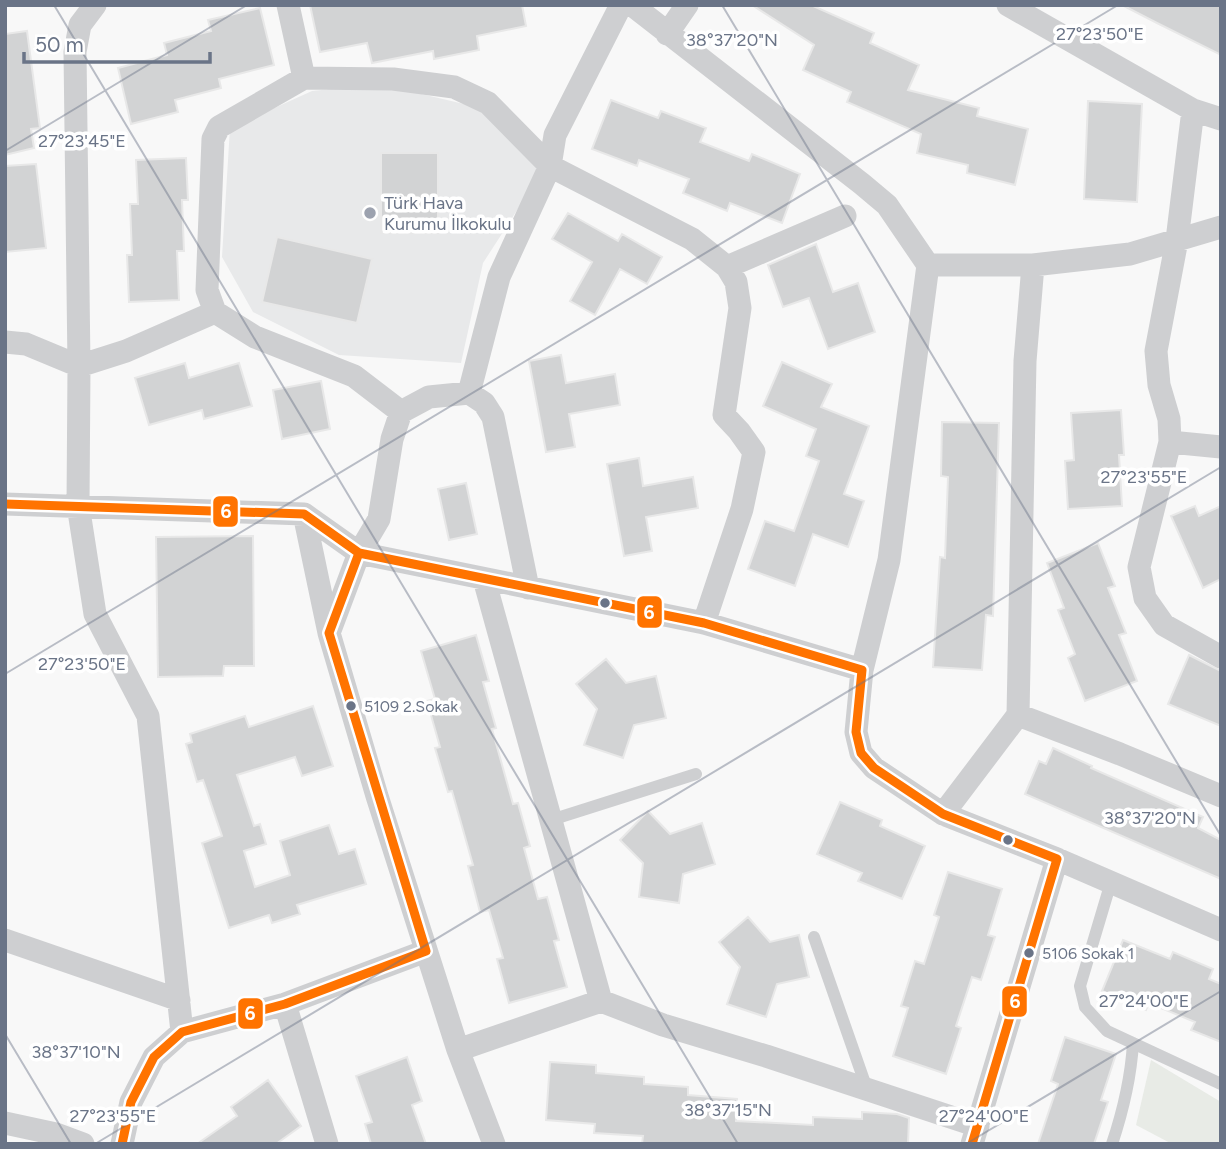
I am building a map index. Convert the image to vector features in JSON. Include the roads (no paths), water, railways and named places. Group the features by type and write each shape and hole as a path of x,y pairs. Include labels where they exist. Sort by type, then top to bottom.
{"street":[{"path":"95,5 80,25 75,52 78,505 95,614 148,716 182,1032"},
{"path":"288,5 304,78"},
{"path":"469,393 499,277 550,166 555,135 621,5"},
{"path":"632,5 887,205 928,265 889,560 862,670 856,732 861,753 874,768 943,814 1057,859 1221,930"},
{"path":"667,34 687,5"},
{"path":"1008,5 1193,110 1221,118"},
{"path":"401,412 354,376 255,337 215,312 206,290 213,139 219,127 304,78 393,79 454,87 488,103 550,166 692,239 727,267 736,282 740,308 724,415 754,452 742,509 704,623"},
{"path":"1193,110 1177,240 1156,351 1159,385 1169,419 1170,442 1139,567 1145,598 1164,625 1221,657"},
{"path":"727,267 845,216"},
{"path":"928,265 1033,265 1130,254 1221,227"},
{"path":"943,814 1018,715 1025,361 1033,265"},
{"path":"5,342 26,344 79,366 127,351 215,312"},
{"path":"329,633 359,554 379,519 392,439 401,412 429,397 469,393 484,403 493,417 528,588"},
{"path":"1170,442 1221,447"},
{"path":"5,504 304,513 359,554 704,623 862,670"},
{"path":"304,513 329,633 377,796 458,1050 494,1144"},
{"path":"484,579 601,1001"},
{"path":"1018,715 1221,796"},
{"path":"458,1050 601,1001 663,1025 867,1090 975,1135 1057,859"},
{"path":"5,940 179,1000"},
{"path":"122,1144 131,1102 153,1057 182,1032 285,1004 426,951"},
{"path":"285,1004 327,1144"},
{"path":"5,1124 56,1134 83,1144"}],"lane":[{"path":"551,820 695,774"},
{"path":"1111,882 1080,986 1085,1007 1107,1031 1221,1084"},
{"path":"814,937 867,1090"},
{"path":"1112,1144 1132,1064 1133,1043"}],"place":[{"name":"Türk Hava Kurumu İlkokulu","path":"370,213"},
{"name":"5109 2.Sokak","path":"351,706"},
{"name":"5106 Sokak 1","path":"1029,953"}]}
